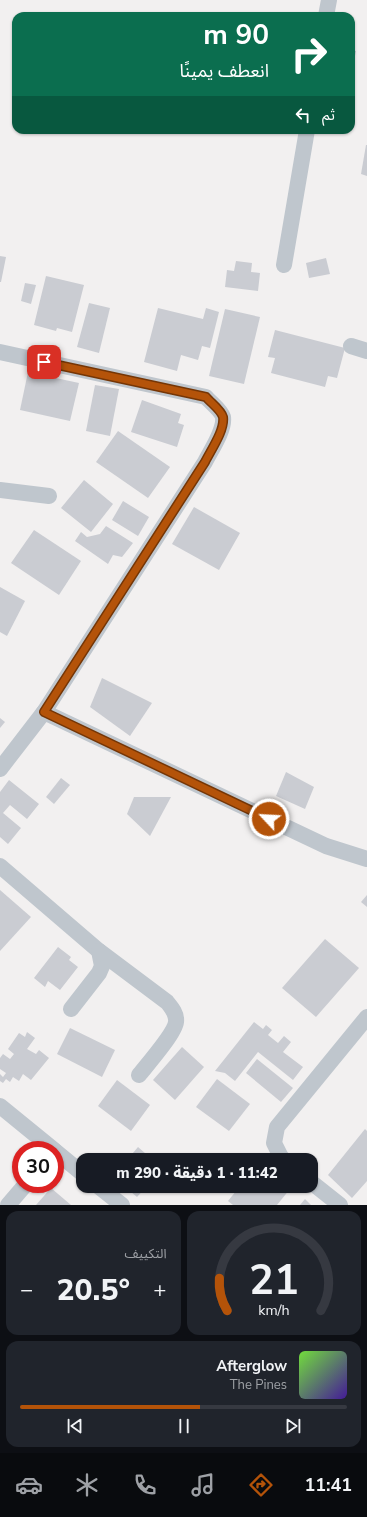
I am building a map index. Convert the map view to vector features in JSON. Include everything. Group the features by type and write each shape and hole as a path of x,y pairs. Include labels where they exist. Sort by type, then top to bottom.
{"street":[{"path":"326,12 328,0"},
{"path":"284,265 306,134"},
{"path":"351,346 367,350"},
{"path":"0,352 206,397 223,416 222,429 205,462 44,712 0,769"},
{"path":"0,490 49,496"},
{"path":"44,712 326,846 367,859"},
{"path":"0,866 99,951 168,1002 175,1013 176,1022 172,1032 139,1075"},
{"path":"71,1009 99,973 102,966 99,951"},
{"path":"279,1153 274,1143 277,1127 367,1017"},
{"path":"0,1106 43,1141"},
{"path":"64,1158 76,1168"},
{"path":"318,1188 340,1205"},
{"path":"8,1205 18,1193"},
{"path":"107,1193 122,1205"}],"building":[{"path":"367,145 367,176 361,174"},
{"path":"0,256 6,257 1,282 0,282"},
{"path":"326,258 330,274 309,278 306,263"},
{"path":"236,261 252,263 251,272 260,273 258,291 225,287 227,270 234,271"},
{"path":"46,276 84,285 72,332 57,328 56,331 34,325"},
{"path":"25,283 36,285 31,304 21,301"},
{"path":"89,303 110,308 99,353 77,347"},
{"path":"158,308 203,319 206,308 219,312 210,348 202,346 198,360 181,355 177,371 144,362"},
{"path":"225,309 260,317 244,384 209,376"},
{"path":"275,330 345,348 337,378 328,376 325,387 271,373 275,358 268,357"},
{"path":"28,372 79,383 70,421 20,410"},
{"path":"95,385 119,389 110,436 86,431"},
{"path":"142,400 181,414 178,423 184,425 177,447 131,432"},
{"path":"118,431 170,467 148,498 96,462"},
{"path":"84,480 113,504 91,532 61,508"},
{"path":"123,501 149,517 138,536 112,520"},
{"path":"194,507 240,533 219,570 172,544"},
{"path":"106,526 133,543 122,557 113,555 108,564 75,541 81,532 87,537 100,534"},
{"path":"34,530 81,561 59,595 11,563"},
{"path":"0,587 25,601 7,636 0,632"},
{"path":"102,678 152,703 130,736 90,707"},
{"path":"0,718 5,722 0,728"},
{"path":"286,772 314,787 305,809 276,796"},
{"path":"61,778 70,785 54,804 46,797"},
{"path":"9,780 39,804 27,819 10,805 3,813 21,828 8,844 0,837 0,792"},
{"path":"134,797 171,797 150,836 127,814"},
{"path":"0,890 31,917 0,951"},
{"path":"367,895 367,907 361,902"},
{"path":"325,939 359,968 316,1017 282,988"},
{"path":"58,947 71,957 69,960 78,967 60,990 48,981 45,987 34,978"},
{"path":"254,1022 263,1029 266,1025 272,1030 268,1035 278,1043 284,1036 291,1042 283,1052 303,1067 293,1080 258,1052 235,1081 225,1073 215,1071"},
{"path":"70,1028 115,1050 102,1077 57,1054"},
{"path":"27,1032 35,1038 27,1049 36,1054 39,1050 49,1058 31,1080 23,1074 19,1081 13,1077 10,1082 6,1079 3,1083 0,1081 0,1074 3,1077 6,1073 0,1069 0,1058 3,1054 10,1059 14,1054 8,1049 19,1033 25,1037"},
{"path":"182,1047 204,1067 175,1100 153,1080"},
{"path":"257,1059 293,1088 281,1102 246,1073"},
{"path":"217,1079 250,1104 229,1131 196,1107"},
{"path":"117,1080 150,1105 131,1131 98,1106"},
{"path":"365,1129 367,1131 367,1181 352,1198 328,1175"},
{"path":"138,1147 145,1153 133,1153"},
{"path":"47,1193 57,1193 71,1205 36,1205"},
{"path":"132,1193 141,1193 137,1197"},
{"path":"234,1193 287,1193 277,1205 233,1205 228,1201"},
{"path":"305,1199 311,1205 300,1205"}],"route":[{"path":"44,362 206,397 223,416 222,429 205,462 44,712 269,819"}]}
